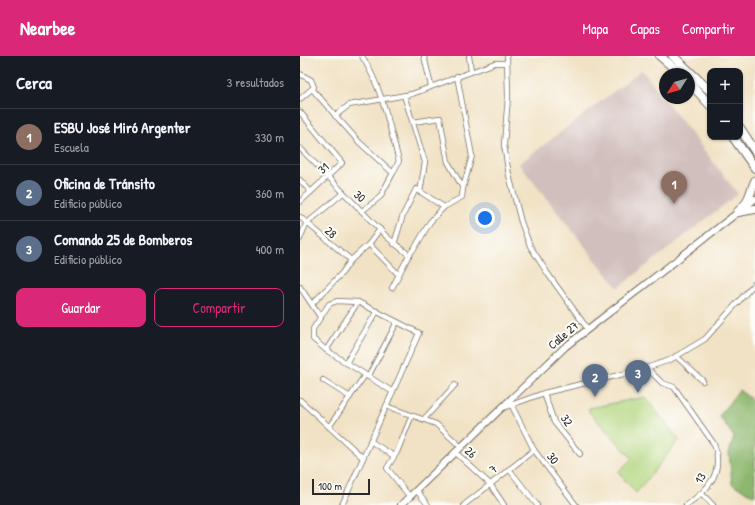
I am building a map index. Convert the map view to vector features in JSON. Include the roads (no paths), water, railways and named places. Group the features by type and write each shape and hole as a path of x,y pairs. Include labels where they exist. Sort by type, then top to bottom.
{"highway":[{"path":"660,56 674,68"},
{"path":"673,56 707,88"},
{"path":"695,89 709,104"},
{"path":"743,133 755,151"},
{"path":"736,140 754,166 755,175"},
{"path":"738,212 747,202 755,181"},
{"path":"738,212 755,209"}],"main road":[{"name":"Calle 27","path":"401,505 417,491 460,446 496,412 510,402 565,347 587,328 755,199"}],"street":[{"path":"362,56 374,78 382,98 399,160 380,197 362,211"},
{"path":"424,56 431,86"},
{"path":"469,56 471,71"},
{"path":"507,56 508,97 504,146 509,175 521,222 530,246 548,274 587,328"},
{"path":"335,116 347,106 382,98 404,95 495,63 507,63"},
{"path":"300,74 311,80 313,88 335,116 359,142 393,173"},
{"path":"392,288 398,274 430,222 444,207 462,197 472,156 457,76"},
{"path":"300,99 313,88"},
{"path":"404,95 425,162 420,192"},
{"name":"31","path":"300,112 341,161 341,165 300,202"},
{"path":"413,122 440,118 448,162 463,188"},
{"name":"30","path":"300,148 394,244 409,255"},
{"path":"300,180 311,192"},
{"path":"394,244 403,215 416,190 444,207"},
{"path":"300,239 306,224 343,193"},
{"name":"28","path":"300,217 306,224 351,260"},
{"path":"312,303 342,273 351,260 369,244 380,230"},
{"path":"369,244 398,274"},
{"path":"510,402 647,368 676,356 705,338 755,283"},
{"path":"300,286 321,318"},
{"path":"342,505 362,457 393,392 419,333 358,302 333,302 329,304 313,329 312,334 317,344 393,392"},
{"path":"326,350 358,302"},
{"path":"346,363 377,311"},
{"path":"329,426 367,376 397,322"},
{"path":"676,356 702,381"},
{"name":"13","path":"647,368 662,383 674,386 714,444 717,452 717,464 712,482 702,494 686,505"},
{"path":"324,380 350,398"},
{"path":"424,419 455,385"},
{"name":"32","path":"544,393 554,422 580,454"},
{"path":"300,400 362,457"},
{"name":"30","path":"510,402 534,450 576,505"},
{"path":"386,406 436,424 460,446"},
{"path":"410,497 388,472 387,468 394,456 412,415"},
{"path":"370,441 394,456"},
{"name":"7","path":"464,505 471,503 490,484 534,450"},
{"name":"26","path":"455,452 490,484 504,505"},
{"path":"508,469 537,505"},
{"path":"417,491 428,505"},
{"path":"702,494 713,505"}],"place":[{"name":"ESBU José Miró Argenter","path":"674,204"},
{"name":"Comando 25 de Bomberos","path":"638,393"},
{"name":"Oficina de Tránsito","path":"595,397"}]}
